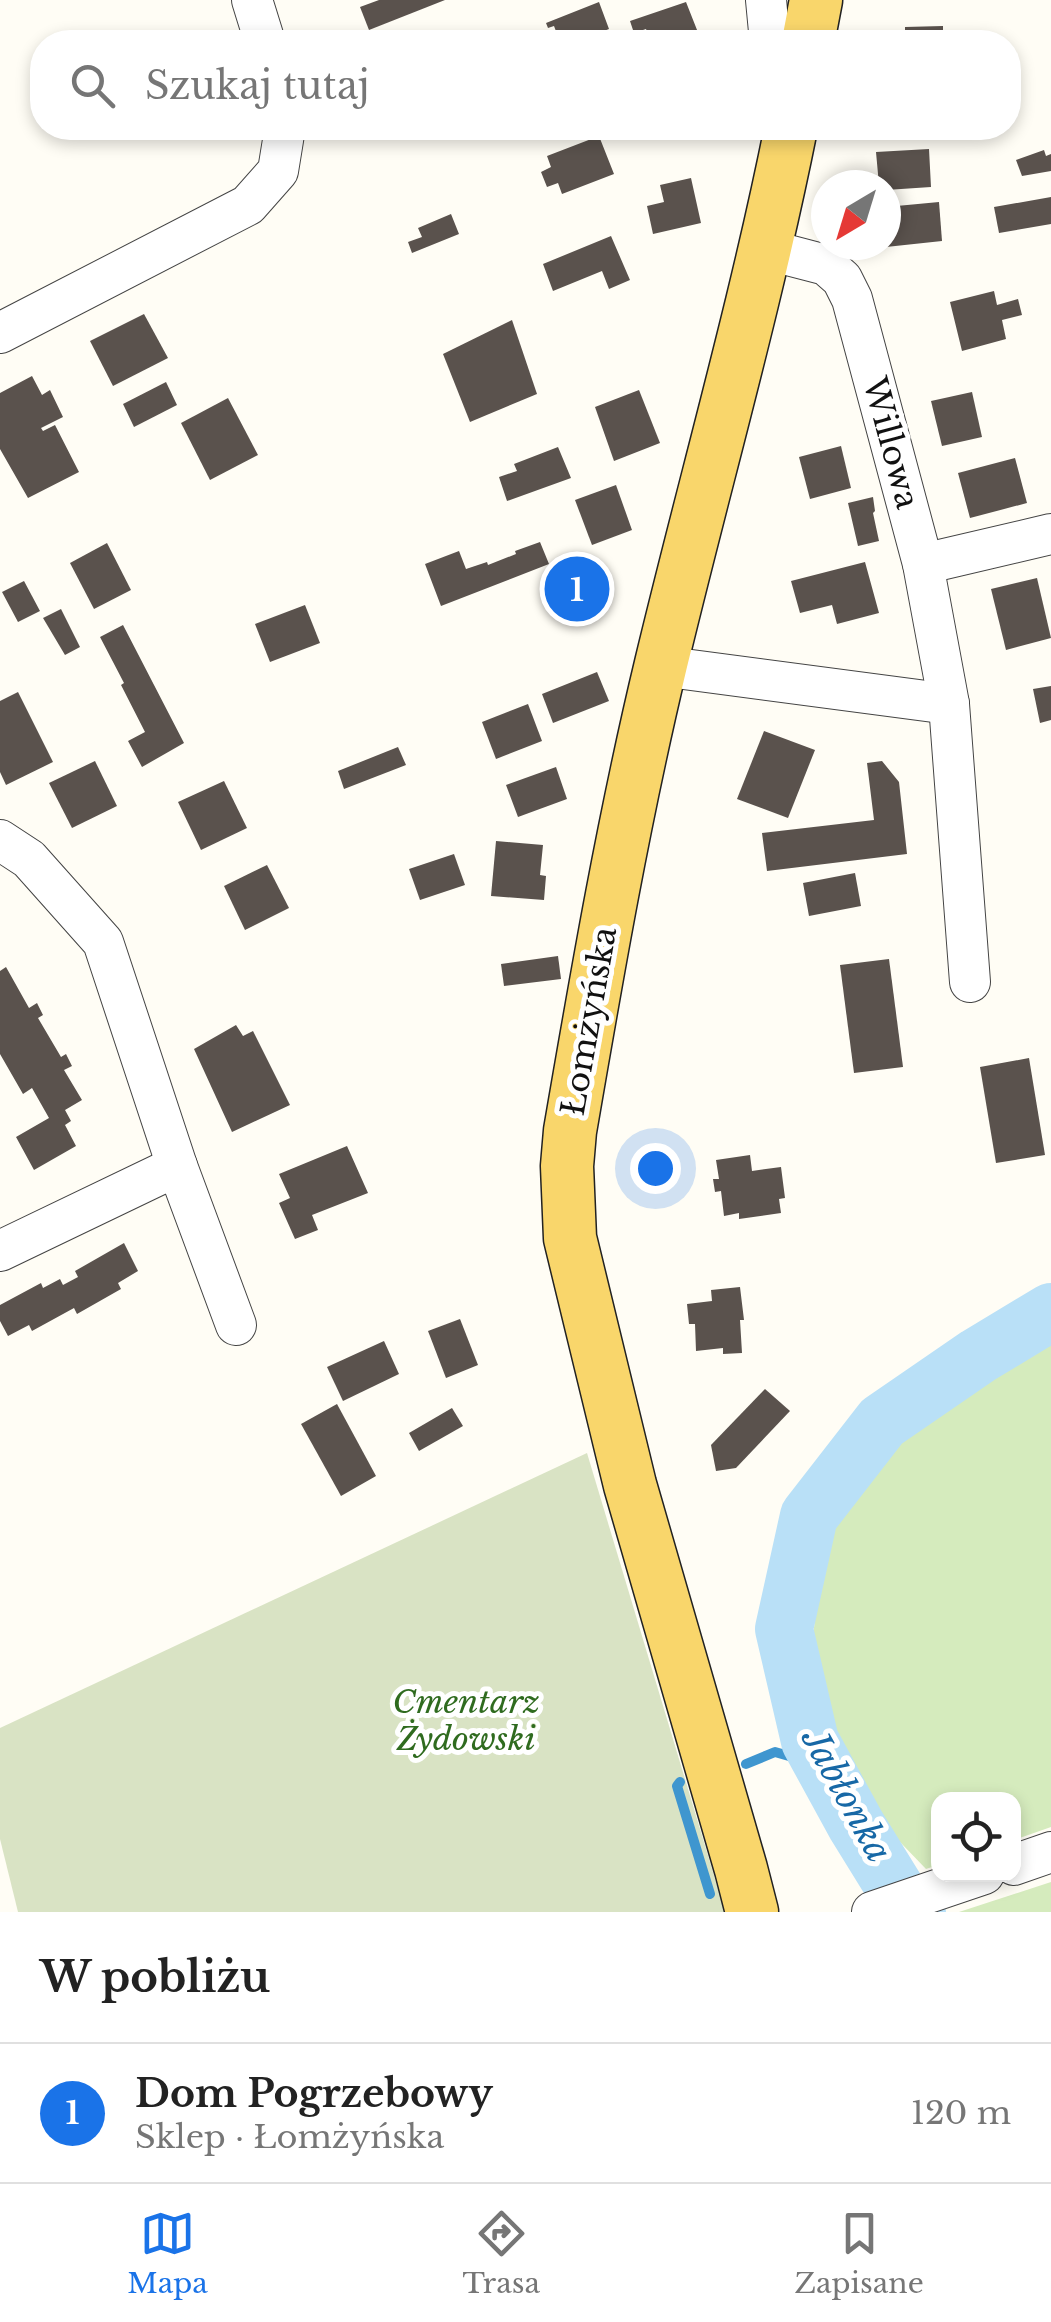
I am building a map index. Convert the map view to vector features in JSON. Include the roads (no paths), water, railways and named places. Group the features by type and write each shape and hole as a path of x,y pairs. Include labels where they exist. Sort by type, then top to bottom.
{"main road":[{"path":"810,30 816,0"},
{"name":"Łomżyńska","path":"752,1912 630,1484 570,1238 567,1166 615,871 661,666 766,249 784,140"}],"street":[{"path":"252,0 261,30"},
{"path":"766,0 769,30"},
{"path":"0,333 248,206 278,170 283,140"},
{"name":"Willowa","path":"766,249 826,265 842,279 855,310 923,564"},
{"path":"970,982 949,704 923,564 1051,534"},
{"path":"661,666 949,704"},
{"path":"0,840 30,858 103,942 177,1166 236,1325"},
{"path":"0,1252 177,1166"},
{"path":"875,1911 960,1882"}],"waterway":[{"name":"Jabłonka","path":"917,1912 898,1893 810,1741 784,1629 809,1516 882,1422 1051,1312"},
{"path":"746,1764 775,1752 803,1760 817,1753"},
{"path":"680,1782 677,1786 710,1894"}],"place":[{"name":"Dom Pogrzebowy","path":"577,589"}],"park label":[{"name":"Cmentarz Żydowski","path":"466,1720"}]}
